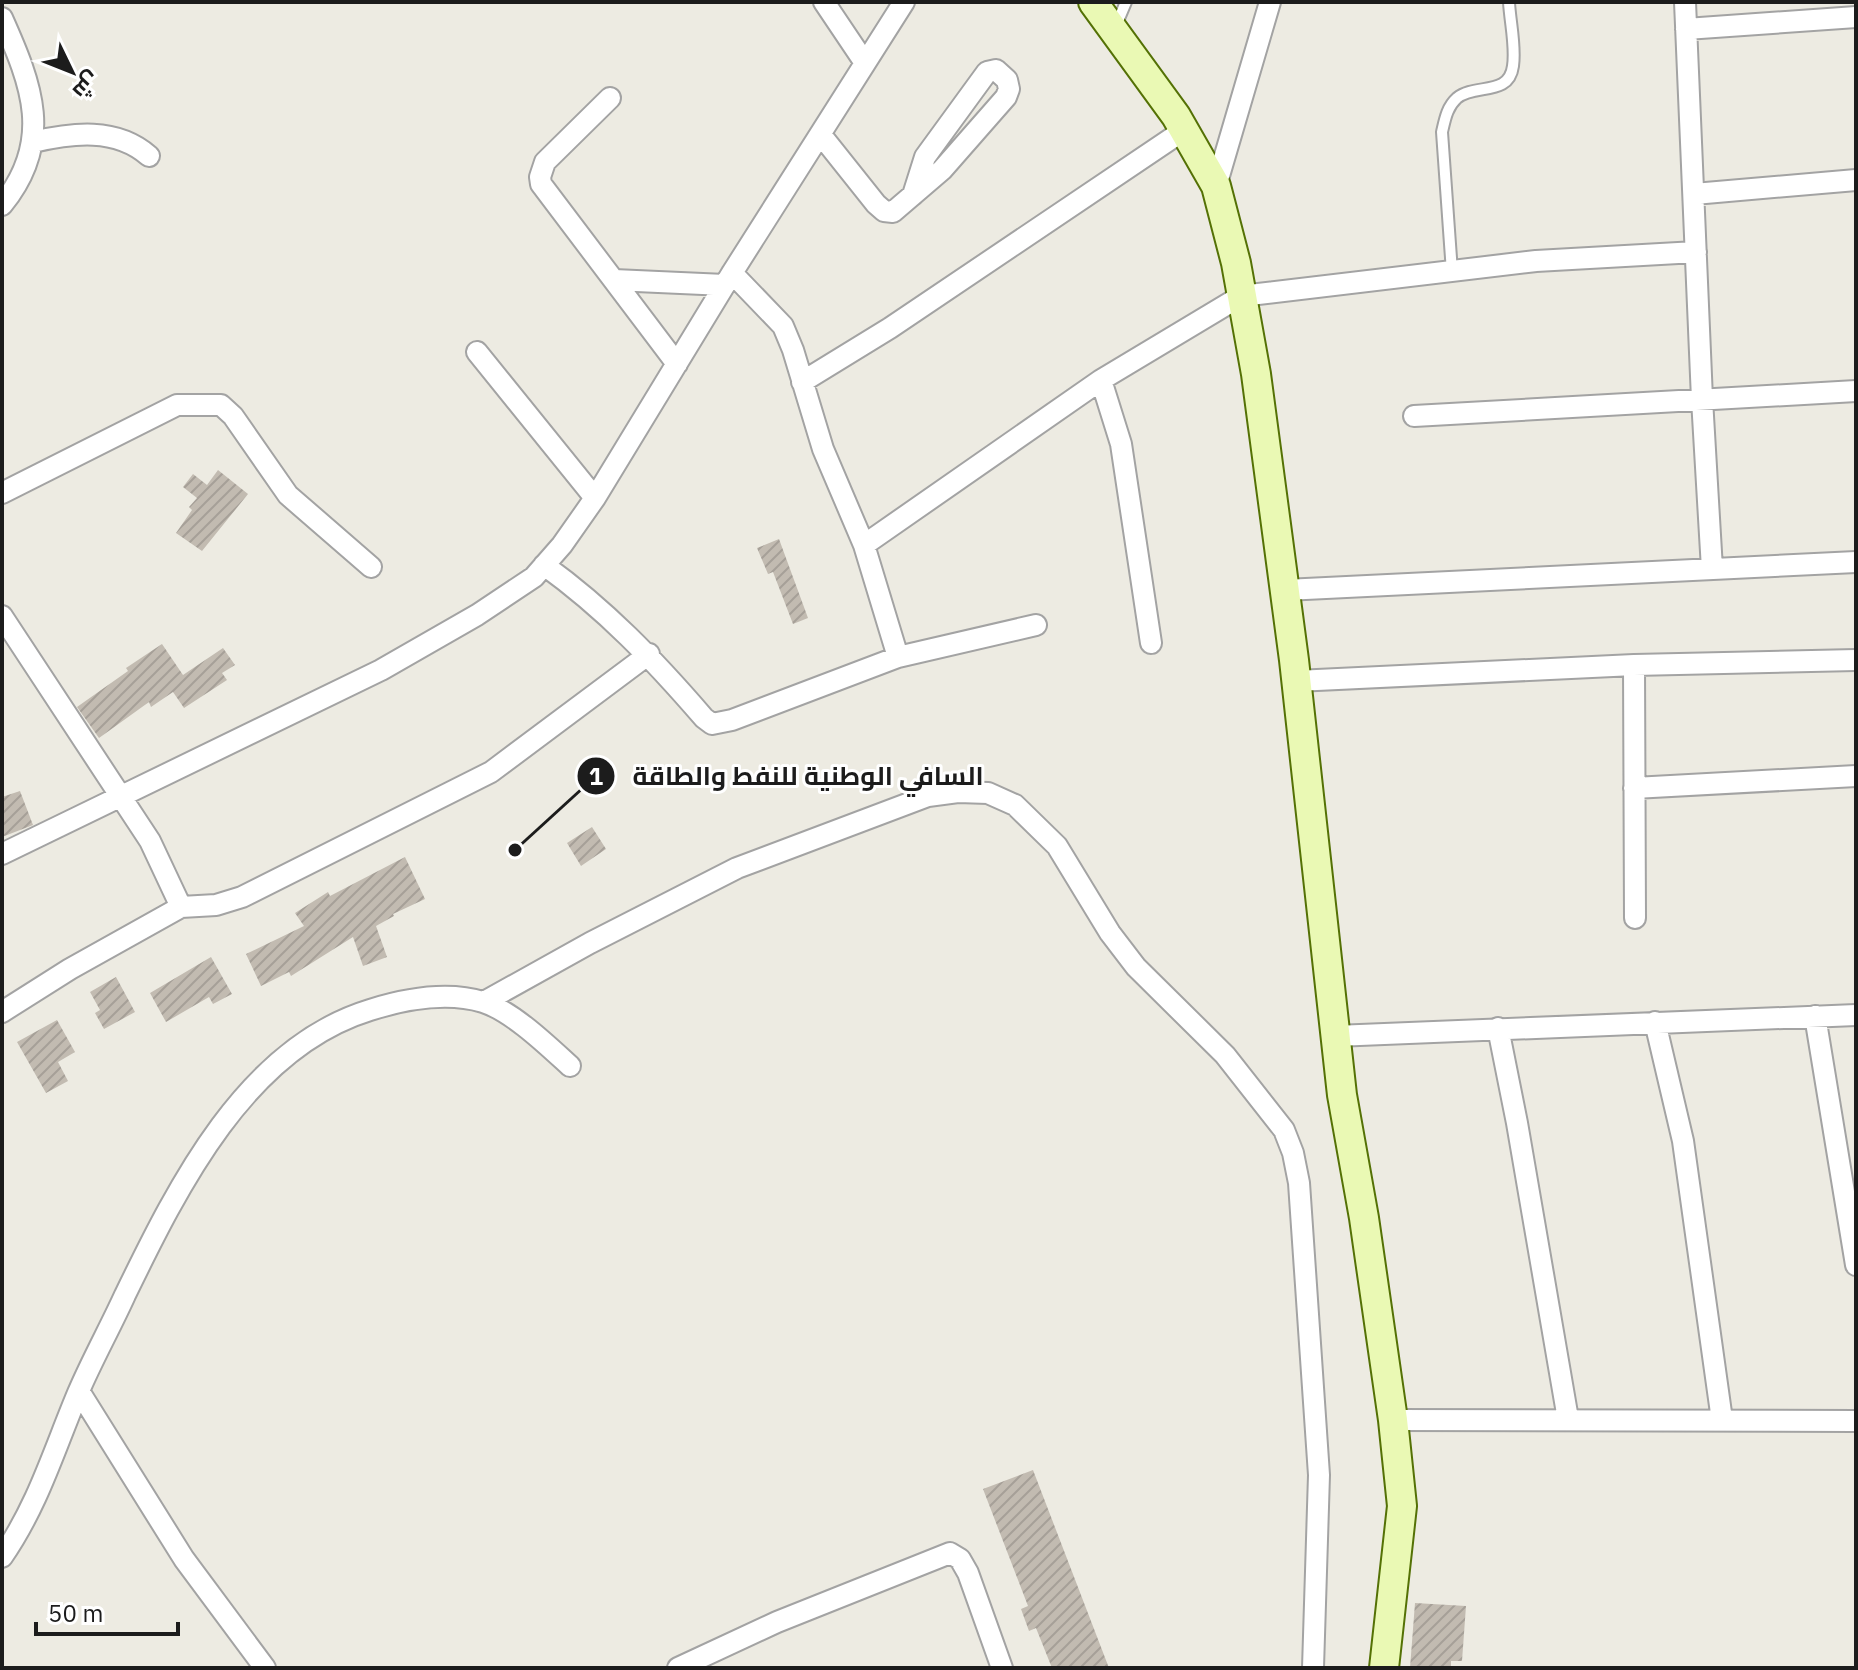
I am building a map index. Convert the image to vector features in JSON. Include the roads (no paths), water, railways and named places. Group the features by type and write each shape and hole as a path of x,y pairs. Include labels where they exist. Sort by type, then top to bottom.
{"main road":[{"path":"1093,2 1184,130 1216,186 1256,374 1296,681 1335,1036 1393,1420 1402,1506 1384,1668"}],"street":[{"path":"824,2 865,63"},
{"path":"2,854 381,670 477,615 534,577 562,545 595,498 904,2"},
{"path":"1216,186 1270,2"},
{"path":"1685,2 1712,569"},
{"path":"1686,29 1856,17"},
{"path":"2,18 25,69 31,91 33,142 18,181 4,193"},
{"path":"821,135 884,211 893,212 913,195 942,170 1006,97 1009,89 1003,74 996,70 987,72 978,84 925,157 913,195"},
{"path":"610,98 545,162 541,184 677,364"},
{"path":"802,382 890,328 1184,130"},
{"path":"33,142 71,134 112,137 136,145 149,156"},
{"path":"1694,194 1856,180"},
{"path":"864,545 1101,380 1241,296 1536,261 1696,252"},
{"path":"614,280 729,279 783,326 823,449 864,545 898,657"},
{"path":"477,352 595,498"},
{"path":"1101,380 1121,444 1151,643"},
{"path":"1414,416 1856,391"},
{"path":"2,493 177,405 221,405 233,416 288,495 371,567"},
{"path":"1285,590 1856,562"},
{"path":"544,565 579,590 649,654 712,724 720,724 898,657 1036,625"},
{"path":"2,616 150,841 181,907"},
{"path":"2,1012 70,969 181,907 216,905 242,897 491,772 649,654"},
{"path":"1296,681 1634,665 1856,660"},
{"path":"1634,665 1635,918"},
{"path":"1634,788 1856,776"},
{"path":"484,1002 590,943 737,868 822,834 928,796 958,792 988,793 1015,805 1057,846 1110,933 1136,967 1225,1055 1284,1130 1293,1153 1299,1183 1319,1475 1313,1668"},
{"path":"2,1557 30,1512 79,1391 141,1262 183,1184 221,1124 254,1085 309,1038 352,1015 398,1001 441,996 484,1002 535,1035 570,1066"},
{"path":"1335,1036 1856,1015"},
{"path":"1815,1016 1856,1265"},
{"path":"1655,1022 1683,1141 1722,1420"},
{"path":"1498,1028 1568,1419"},
{"path":"79,1391 184,1559 265,1668"},
{"path":"1393,1420 1856,1421"},
{"path":"678,1668 777,1622 950,1553 960,1559 968,1573 1002,1668"}],"lane":[{"path":"1114,30 1126,2"},
{"path":"1452,272 1442,132 1454,100 1462,94 1499,87 1507,81 1513,67 1509,2"}],"place":[{"name":"السافي الوطنية للنفط والطاقة","path":"515,850"}]}
